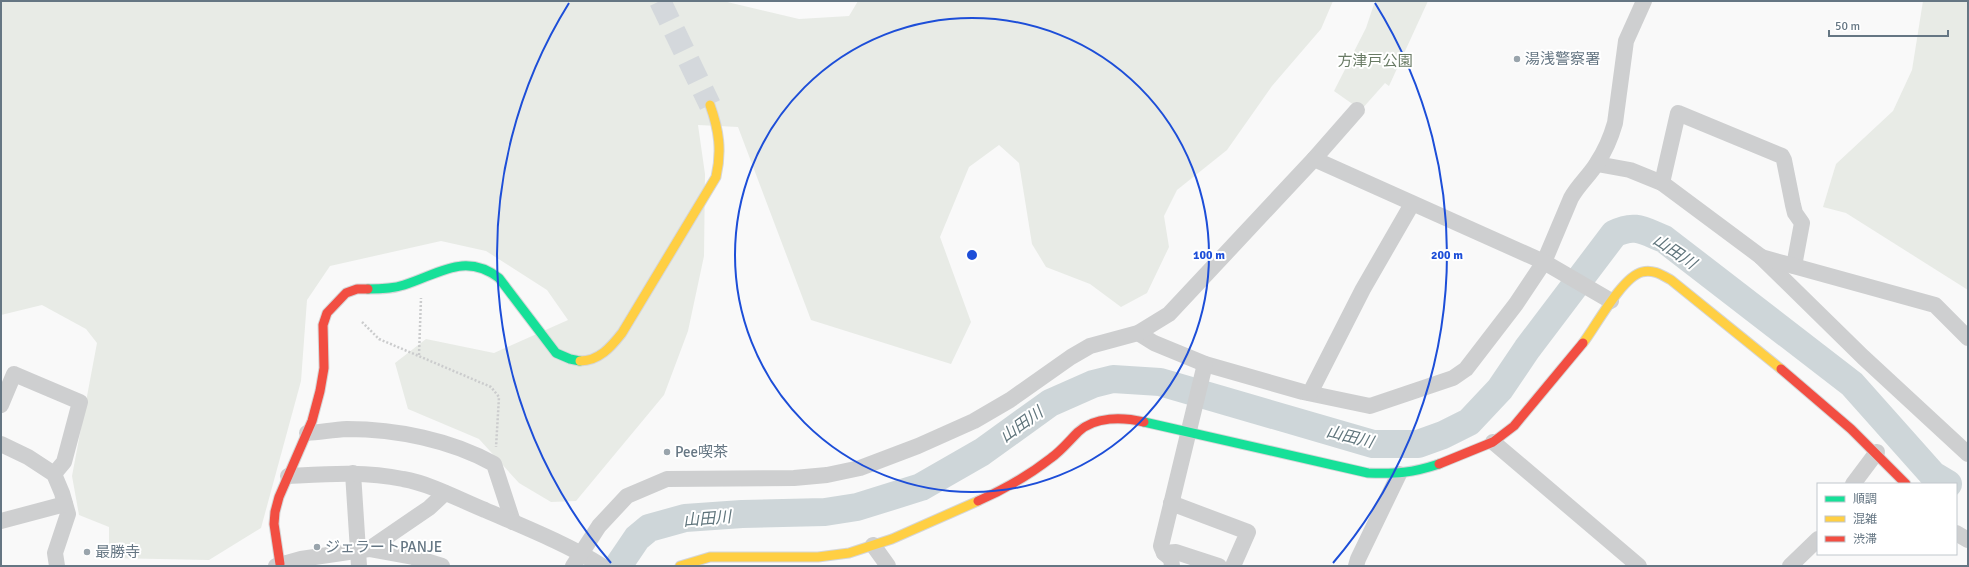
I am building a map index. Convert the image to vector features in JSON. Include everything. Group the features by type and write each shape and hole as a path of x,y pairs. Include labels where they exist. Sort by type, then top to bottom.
{"street":[{"path":"1138,334 1204,368 1370,406 1453,378 1466,369 1476,359 1549,265 1571,198 1576,188 1597,164 1613,129 1618,109 1626,41 1644,1"},
{"path":"442,566 413,557 362,555 278,565 274,524 275,512 278,497 312,421 323,380 323,325 327,313 346,293 357,289 386,289 422,280 454,266 478,266 490,271 499,278 556,353 565,359 585,362 594,359 604,352 631,318 716,177 720,161 721,142 718,125 710,105"},
{"path":"577,560 599,526 627,496 667,479 794,478 827,475 860,468 918,446 974,421 1010,400 1071,357 1090,346 1138,334 1169,314 1314,159 1357,110"},
{"path":"1662,183 1678,113 1782,156 1795,214 1802,223 1794,266"},
{"path":"1314,159 1549,265 1605,297"},
{"path":"1597,164 1630,170 1662,183 1760,256 1863,357 1968,454"},
{"path":"1310,393 1363,289 1412,204"},
{"path":"1760,256 1935,306 1968,338"},
{"path":"680,566 710,557 818,557 849,553 892,539 1008,488 1053,456 1079,431 1090,424 1116,418 1128,418 1188,429 1368,473 1399,474 1421,470 1446,462 1493,442 1514,426 1584,342 1605,297 1641,272 1659,273 1834,412 1877,452 1905,483"},
{"path":"1204,368 1188,429 1161,546 1168,559 1176,552 1219,566"},
{"path":"1,405 14,374 80,402 64,462 54,474"},
{"path":"307,433 361,430 415,437 452,446 480,456 494,464 513,522"},
{"path":"1493,442 1639,566"},
{"path":"1,444 28,457 54,474 68,514 55,553 57,566"},
{"path":"1854,483 1877,452"},
{"path":"288,476 353,473 404,479 445,493 513,522 577,560 599,564"},
{"path":"353,473 362,555"},
{"path":"1356,566 1399,474"},
{"path":"362,555 429,508 445,493"},
{"path":"1171,503 1248,532 1233,566"},
{"path":"1,521 65,504"},
{"path":"1957,534 1968,540"},
{"path":"1790,566 1817,540"},
{"path":"873,545 888,566"}],"path":[{"path":"419,355 422,280"},
{"path":"362,322 378,339 419,355 491,387 499,397 494,464"}],"green space":[{"path":"1,1 723,1 799,19 849,16 858,1 1333,1 1321,29 1272,86 1227,150 1177,190 1164,216 1169,247 1147,293 1121,307 1090,284 1046,267 1032,244 1019,163 999,145 969,167 940,237 971,322 951,364 811,320 738,127 698,125 705,174 704,256 688,331 664,395 576,501 551,502 519,483 479,439 408,409 395,363 426,339 494,353 568,320 547,290 486,251 441,241 330,266 307,300 301,381 261,528 209,560 109,558 109,527 79,515 72,476 97,343 86,329 42,305 1,315"},
{"name":"方津戸公園","path":"1375,1 1428,1 1389,86 1385,83 1361,110 1334,91 1366,28"},
{"path":"1923,1 1968,1 1968,290 1846,213 1823,207 1836,164 1893,111 1912,70"}],"waterway":[{"name":"山田川","path":"618,566 637,538 649,528 685,518 742,514 825,512 857,507 921,487 982,452 1050,403 1093,384 1113,379 1160,382 1373,444 1418,444 1443,435 1469,422 1500,389 1527,349 1614,234 1628,229 1639,229 1664,239 1852,384 1933,475 1946,483"}],"tunnel":[{"path":"660,1 710,105"}],"traffic: fast":[{"path":"368,289 400,286 440,271 463,266 487,270 499,278 556,353 570,359 580,361"},
{"path":"1144,422 1368,473 1404,472 1439,464"}],"traffic: slow":[{"path":"580,361 593,359 599,356 609,348 622,333 716,177 719,158 719,141 716,123 710,105"},
{"path":"1583,343 1610,303 1626,283 1634,276 1642,272 1650,271 1671,280 1781,369"},
{"path":"680,566 710,557 818,557 849,553 892,539 978,501"}],"traffic: jam":[{"path":"280,564 274,524 275,512 279,497 312,421 320,391 324,368 323,325 327,313 346,293 357,289 368,289"},
{"path":"1439,464 1493,442 1514,426 1583,343"},
{"path":"1781,369 1851,429 1905,483"},
{"path":"978,501 1007,487 1034,471 1058,452 1078,432 1093,423 1110,419 1127,419 1144,422"}],"place":[{"name":"湯浅警察署","path":"1517,59"},
{"name":"Pee喫茶","path":"667,452"},
{"name":"ジェラートPANJE","path":"317,547"},
{"name":"最勝寺","path":"87,552"}]}
